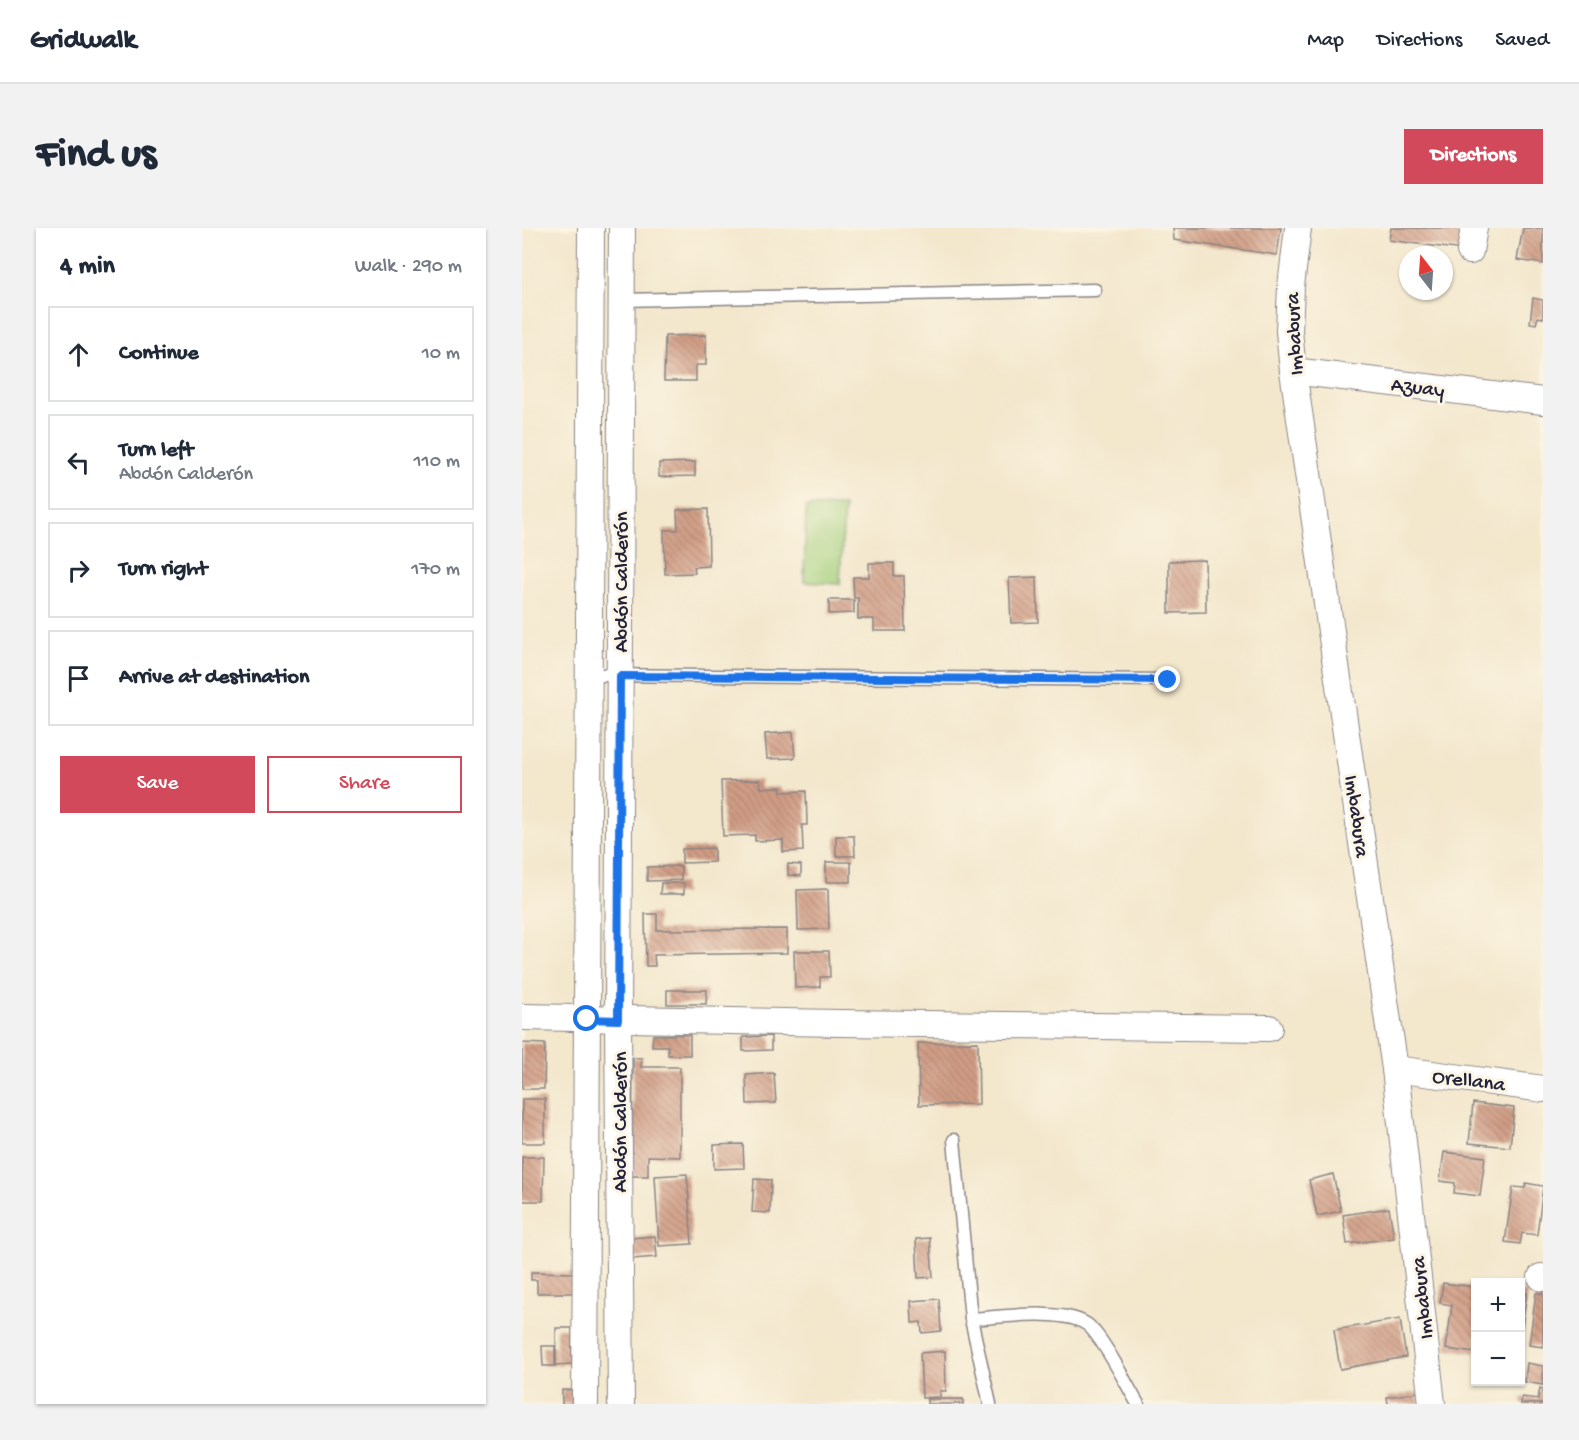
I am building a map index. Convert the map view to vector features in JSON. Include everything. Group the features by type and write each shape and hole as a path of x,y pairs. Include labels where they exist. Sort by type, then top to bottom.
{"street":[{"name":"Abdón Calderón","path":"585,1404 591,228"},
{"name":"Abdón Calderón","path":"621,1404 618,1020 622,228"},
{"name":"Imbabura","path":"1298,228 1290,286 1289,331 1293,371 1395,1070 1432,1404"},
{"name":"Azuay","path":"1293,371 1543,401"},
{"path":"522,1017 1269,1028"},
{"name":"Orellana","path":"1395,1070 1543,1089"}],"lane":[{"path":"622,300 1095,290"},
{"path":"588,675 1168,680"},
{"path":"954,1140 971,1318 990,1404"},
{"path":"971,1318 1061,1314 1088,1325 1101,1342 1138,1404"}],"green space":[{"path":"844,506 840,584 804,582 806,507"}],"building":[{"path":"1173,228 1281,228 1277,255 1174,240"},
{"path":"1391,228 1473,228 1470,251 1453,249 1453,246 1433,246 1389,240"},
{"path":"1523,228 1543,228 1543,264 1517,260"},
{"path":"1533,298 1543,300 1543,318 1538,317 1536,324 1530,323"},
{"path":"706,335 706,365 696,365 696,381 664,381 665,336"},
{"path":"695,462 695,476 659,477 659,463"},
{"path":"708,509 709,566 694,567 695,573 665,574 664,530 678,530 677,510"},
{"path":"1205,560 1206,612 1169,613 1169,561"},
{"path":"869,563 894,563 894,576 904,576 905,631 874,631 874,619 858,619 858,598 854,598 853,577 869,577"},
{"path":"1037,577 1038,622 1011,623 1009,578"},
{"path":"829,600 854,600 854,613 829,614"},
{"path":"793,732 795,758 767,759 765,734"},
{"path":"760,780 761,788 781,787 781,792 806,791 807,825 802,825 803,851 783,852 783,840 755,841 755,835 723,836 721,781"},
{"path":"836,836 854,836 855,856 836,856"},
{"path":"714,848 714,862 682,863 682,849"},
{"path":"826,862 851,862 851,882 826,882"},
{"path":"788,864 801,865 801,876 788,875"},
{"path":"681,866 681,880 647,881 647,867"},
{"path":"661,883 684,883 684,894 660,894"},
{"path":"828,889 829,929 798,930 797,890"},
{"path":"645,914 657,914 657,930 787,929 787,953 654,955 655,966 646,966"},
{"path":"794,951 829,951 830,977 820,977 820,987 795,988"},
{"path":"667,990 707,990 706,1004 667,1004"},
{"path":"653,1035 690,1035 690,1055 668,1055 668,1046 652,1046"},
{"path":"771,1036 771,1050 743,1051 743,1037"},
{"path":"978,1042 979,1104 919,1105 918,1043"},
{"path":"522,1043 545,1044 544,1089 522,1089"},
{"path":"633,1058 642,1058 641,1067 680,1067 680,1157 648,1156 648,1176 632,1176"},
{"path":"774,1073 776,1103 747,1104 746,1075"},
{"path":"522,1099 545,1099 545,1143 522,1143"},
{"path":"1473,1103 1514,1108 1510,1147 1469,1143"},
{"path":"743,1144 744,1168 714,1169 714,1145"},
{"path":"1444,1152 1485,1157 1480,1196 1454,1193 1455,1183 1440,1181"},
{"path":"522,1157 544,1157 543,1201 522,1201"},
{"path":"687,1174 692,1244 659,1246 655,1176"},
{"path":"1333,1174 1341,1211 1317,1216 1309,1180"},
{"path":"754,1179 771,1180 770,1213 752,1212"},
{"path":"1526,1183 1543,1186 1537,1235 1522,1233 1520,1244 1505,1242 1513,1187 1525,1188"},
{"path":"1389,1208 1394,1238 1347,1244 1343,1215"},
{"path":"655,1236 657,1257 632,1259 631,1238"},
{"path":"930,1238 933,1277 918,1278 916,1239"},
{"path":"531,1272 574,1273 574,1293 537,1293 537,1280 531,1280"},
{"path":"1443,1283 1471,1286 1471,1352 1446,1349 1452,1305 1440,1303"},
{"path":"1536,1293 1543,1294 1543,1347 1529,1345"},
{"path":"939,1299 941,1331 922,1333 921,1322 912,1323 911,1301"},
{"path":"1400,1319 1406,1357 1340,1369 1334,1330"},
{"path":"556,1328 572,1328 572,1364 556,1365"},
{"path":"542,1346 555,1346 555,1366 543,1366"},
{"path":"945,1351 946,1391 940,1391 940,1397 922,1398 920,1353"},
{"path":"1527,1363 1543,1366 1543,1385 1525,1382"},
{"path":"1540,1388 1543,1389 1543,1404 1521,1404 1522,1397 1538,1399"},
{"path":"562,1390 576,1390 576,1404 562,1404"},
{"path":"1418,1392 1420,1404 1388,1404 1387,1397"},
{"path":"927,1399 963,1399 963,1404 927,1404"}],"route":[{"path":"587,1019 618,1020 620,676 1168,680"}]}
